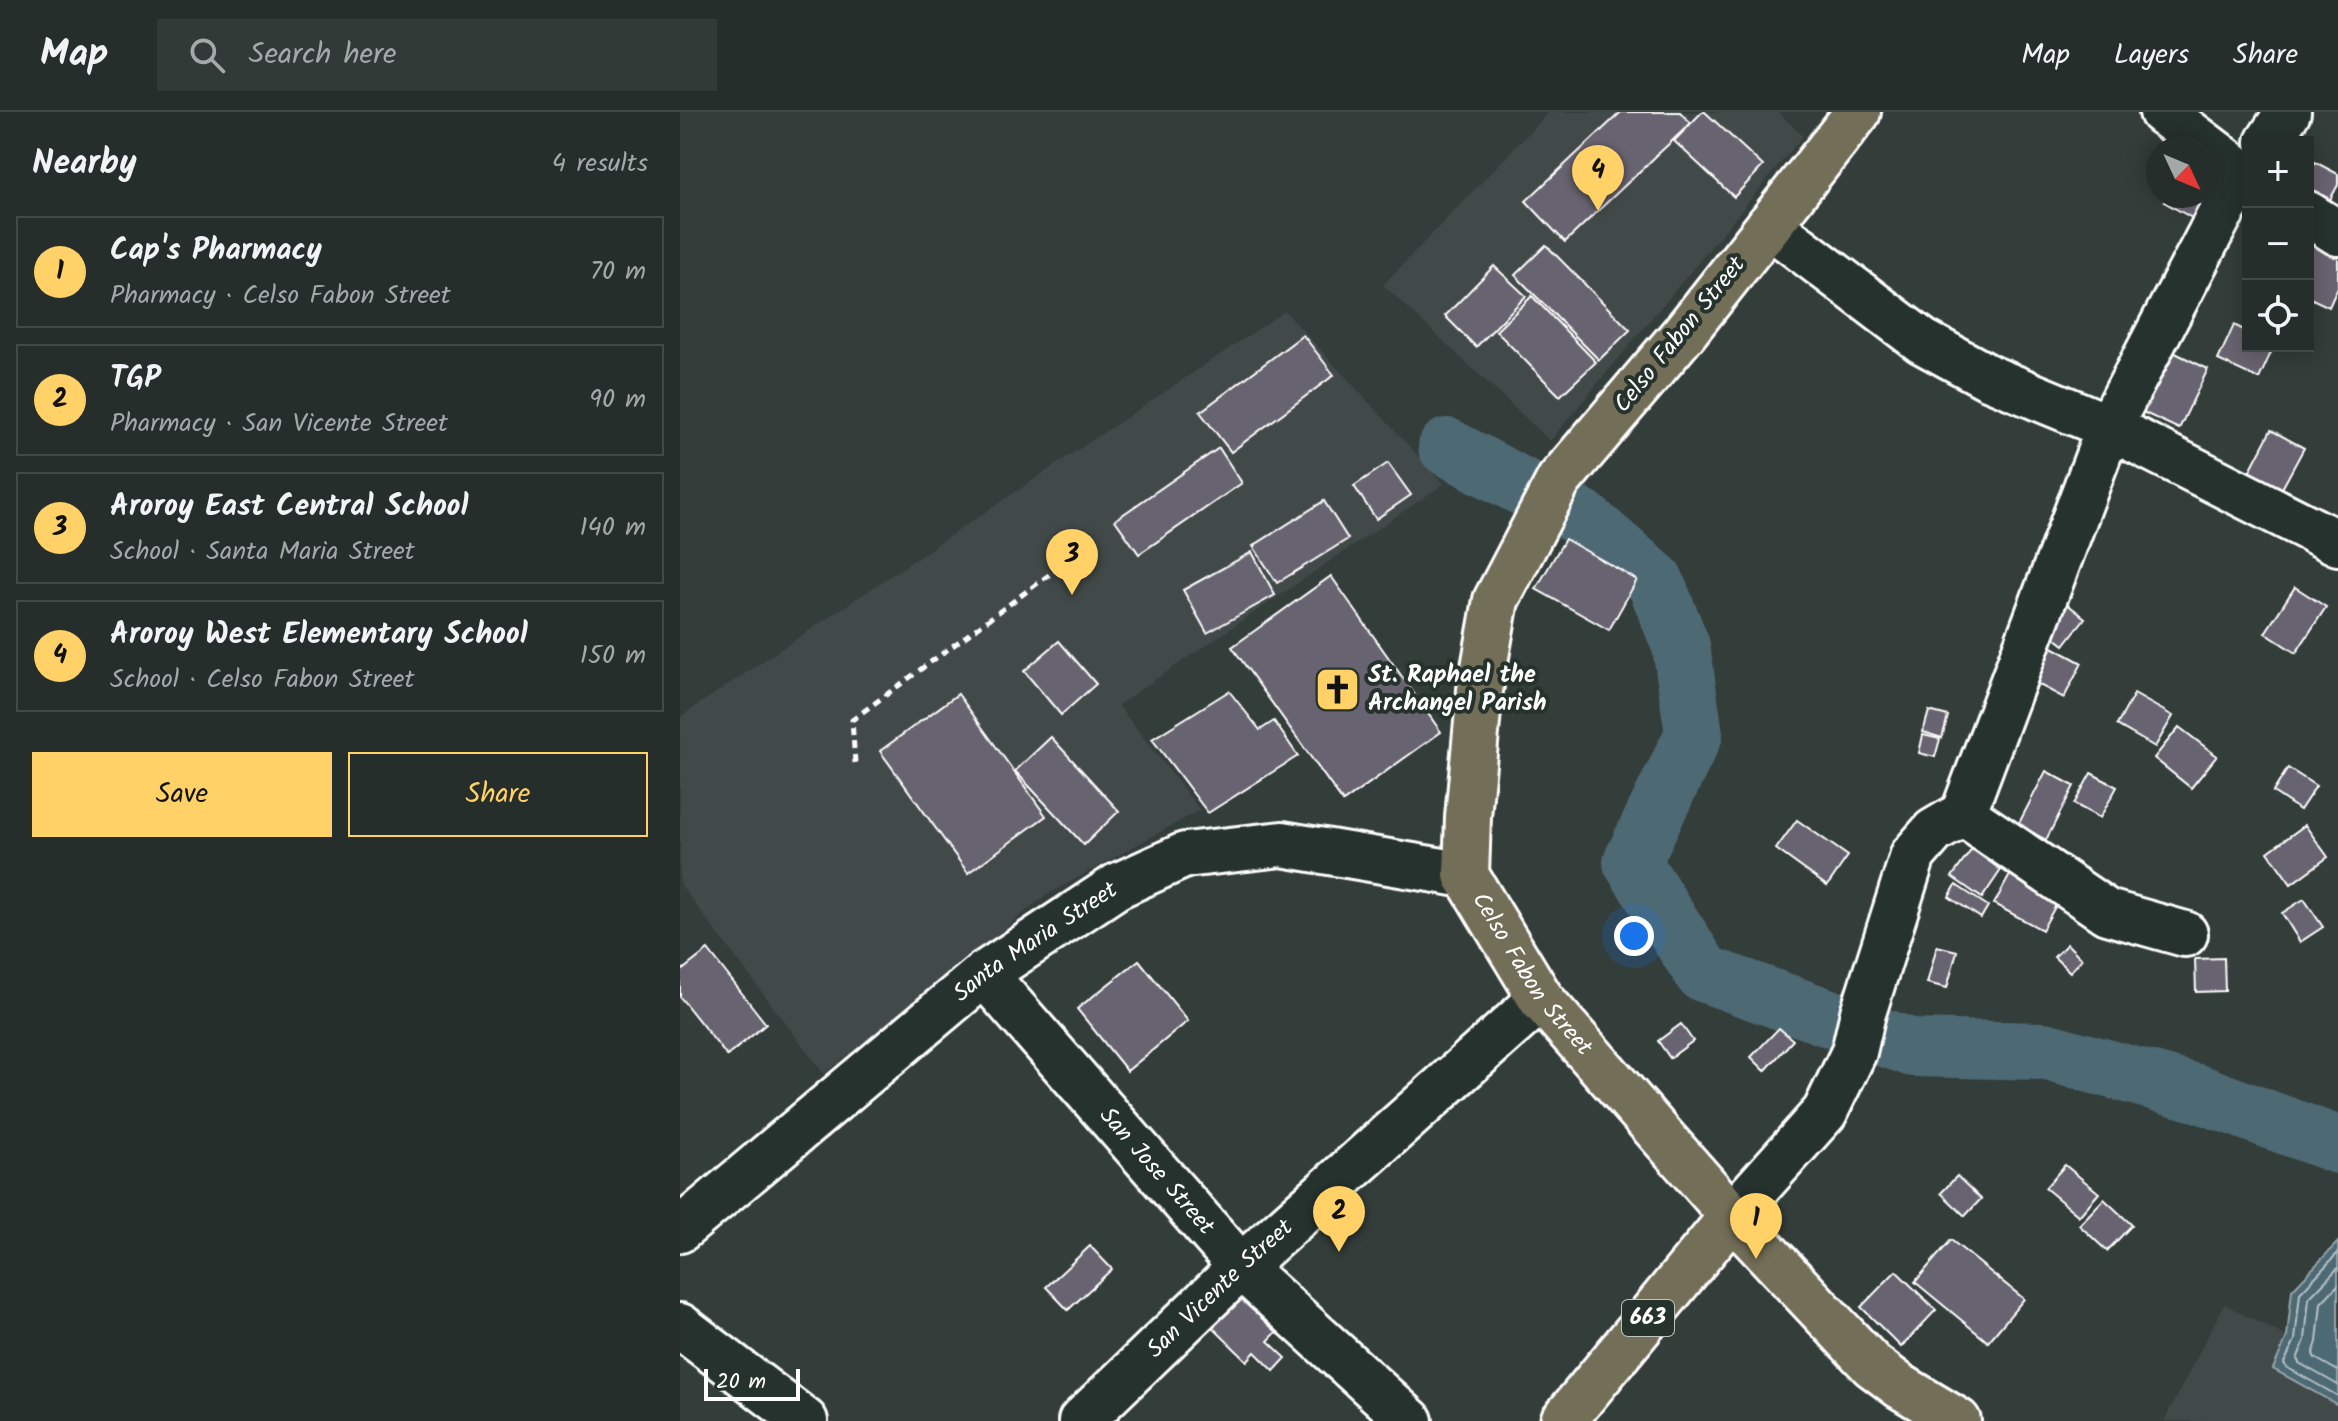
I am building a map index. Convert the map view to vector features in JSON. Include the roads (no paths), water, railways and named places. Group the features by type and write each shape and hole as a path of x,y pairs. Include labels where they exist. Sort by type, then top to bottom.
{"main road":[{"name":"Celso Fabon Street","path":"1858,112 1550,497 1496,600 1480,690 1466,875 1541,999 1732,1216 1872,1365 1958,1421"},
{"name":"663","path":"1563,1421 1732,1216"}],"street":[{"path":"2162,112 2242,161"},
{"path":"2272,136 2288,112"},
{"path":"1732,1216 1825,1112 1858,1033 1913,855 1934,831 1963,814 2109,427 2220,215 2242,182"},
{"path":"2314,218 2338,233"},
{"path":"1769,225 1922,341 1988,377 2109,427 2338,543"},
{"path":"1963,814 2107,912 2185,934"},
{"name":"Santa Maria Street","path":"680,1230 984,974 1117,886 1185,855 1282,844 1466,875"},
{"name":"San Jose Street","path":"984,974 1241,1267 1410,1421"},
{"name":"San Vicente Street","path":"1081,1421 1241,1267 1541,999"},
{"path":"680,1326 805,1421"}],"water":[{"path":"2338,1242 2338,1405 2273,1369 2287,1337 2292,1290"}],"waterway":[{"path":"1447,447 1582,518 1655,581 1681,646 1694,734 1632,862 1703,973 1913,1048 2044,1051 2200,1094 2338,1145"}],"place":[{"name":"Aroroy West Elementary School","path":"1598,211"},
{"name":"Aroroy East Central School","path":"1072,595"},
{"name":"St. Raphael the Archangel Parish","path":"1337,689"},
{"name":"TGP","path":"1339,1252"},
{"name":"Cap's Pharmacy","path":"1756,1259"}]}
